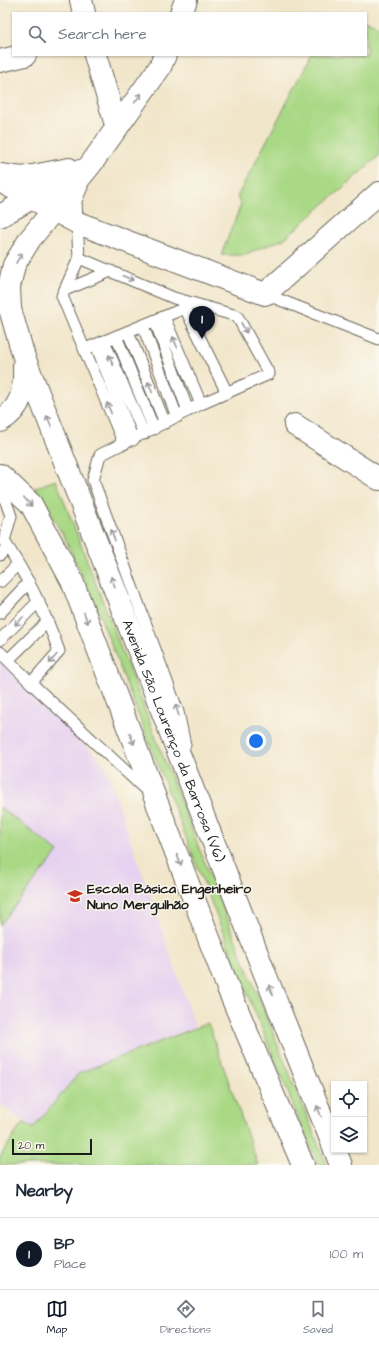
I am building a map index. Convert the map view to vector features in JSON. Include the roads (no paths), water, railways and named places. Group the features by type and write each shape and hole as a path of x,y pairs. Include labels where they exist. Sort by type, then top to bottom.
{"main road":[{"path":"81,0 84,12"},
{"path":"181,12 186,0"},
{"path":"0,61 20,56"},
{"path":"95,56 117,128"},
{"name":"Avenida São Lourenço da Barrosa (V6)","path":"165,56 160,67 91,164 30,239 14,266 5,302 24,356 331,1140"},
{"path":"0,175 22,178 91,164"},
{"path":"0,216 91,164"},
{"path":"0,180 78,223 265,294 379,193"},
{"name":"Avenida São Lourenço da Barrosa (V6)","path":"0,422 6,418 19,404 25,385 24,356"},
{"path":"295,425 379,479"},
{"path":"1,488 31,504 72,581 228,988 303,1165"},
{"path":"336,1153 341,1165"}],"lane":[{"path":"91,164 76,201 79,258 62,296 85,349 129,442"},
{"path":"79,258 174,298 237,316 269,374 201,404 129,442 100,455 93,480 178,712 194,789"},
{"path":"65,290 112,271"},
{"path":"265,294 379,339"},
{"path":"85,349 185,308 227,393"},
{"path":"159,319 201,404"},
{"path":"159,319 188,411"},
{"path":"143,326 177,417"},
{"path":"128,332 164,423"},
{"path":"116,336 154,428"},
{"path":"100,343 144,434"},
{"path":"100,343 129,442"},
{"path":"1,488 11,516 4,541 4,551 18,564 29,582 48,621 59,651 31,683"},
{"path":"0,528 11,516"},
{"path":"0,582 18,564"},
{"path":"0,613 29,582"},
{"path":"0,640 39,601"},
{"path":"8,660 48,621"},
{"path":"0,652 31,683 155,798"}],"place":[{"name":"BP","path":"202,339"},
{"name":"Escola Básica Engenheiro Nuno Mergulhão","path":"75,896"}]}
